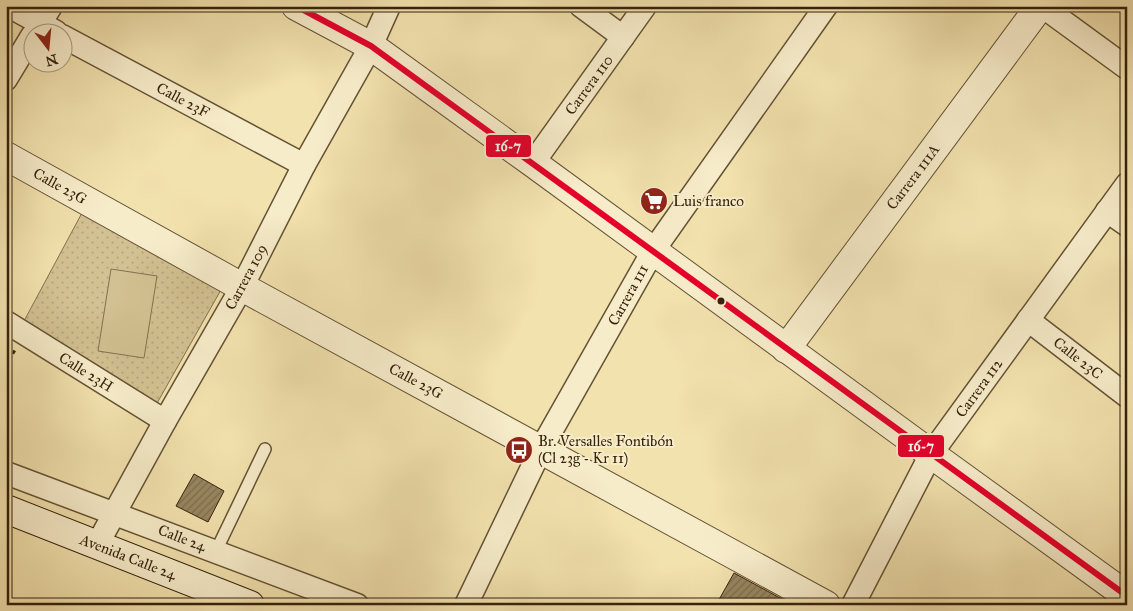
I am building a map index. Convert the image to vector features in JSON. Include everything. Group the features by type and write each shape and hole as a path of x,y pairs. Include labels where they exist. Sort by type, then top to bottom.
{"street":[{"path":"9,6 36,22"},
{"path":"296,6 371,46 1127,596"},
{"name":"Carrera 109","path":"97,545 242,287 304,165 371,46 389,6"},
{"path":"582,6 623,37"},
{"name":"Carrera 110","path":"533,163 645,6"},
{"name":"Carrera 111","path":"466,605 541,449 652,251 826,6"},
{"path":"1041,6 1127,68"},
{"name":"Carrera 111A","path":"786,349 1041,6"},
{"name":"Calle 23F","path":"72,41 304,165"},
{"path":"6,79 22,56"},
{"name":"Calle 23G","path":"6,156 242,287 826,605"},
{"name":"Carrera 112","path":"853,605 931,454 1127,184"},
{"path":"1107,211 1127,225"},
{"name":"Calle 23C","path":"1028,320 1127,396"},
{"name":"Calle 23H","path":"6,322 165,421"},
{"name":"Calle 24","path":"6,473 357,605"},
{"name":"Avenida Calle 24","path":"6,510 250,605"}],"lane":[{"path":"216,551 265,449"}],"shaded area":[{"path":"83,211 222,288 156,405 24,321"},
{"path":"111,269 157,276 144,358 98,351"}],"building":[{"path":"194,474 224,491 208,522 176,506"},
{"path":"734,573 793,605 716,605"}],"transit line":[{"name":"16-7","path":"296,6 371,46 1127,596"}],"place":[{"name":"Luis franco","path":"654,201"},
{"name":"Br. Versalles Fontibón (Cl 23g - Kr 11)","path":"519,450"}]}
